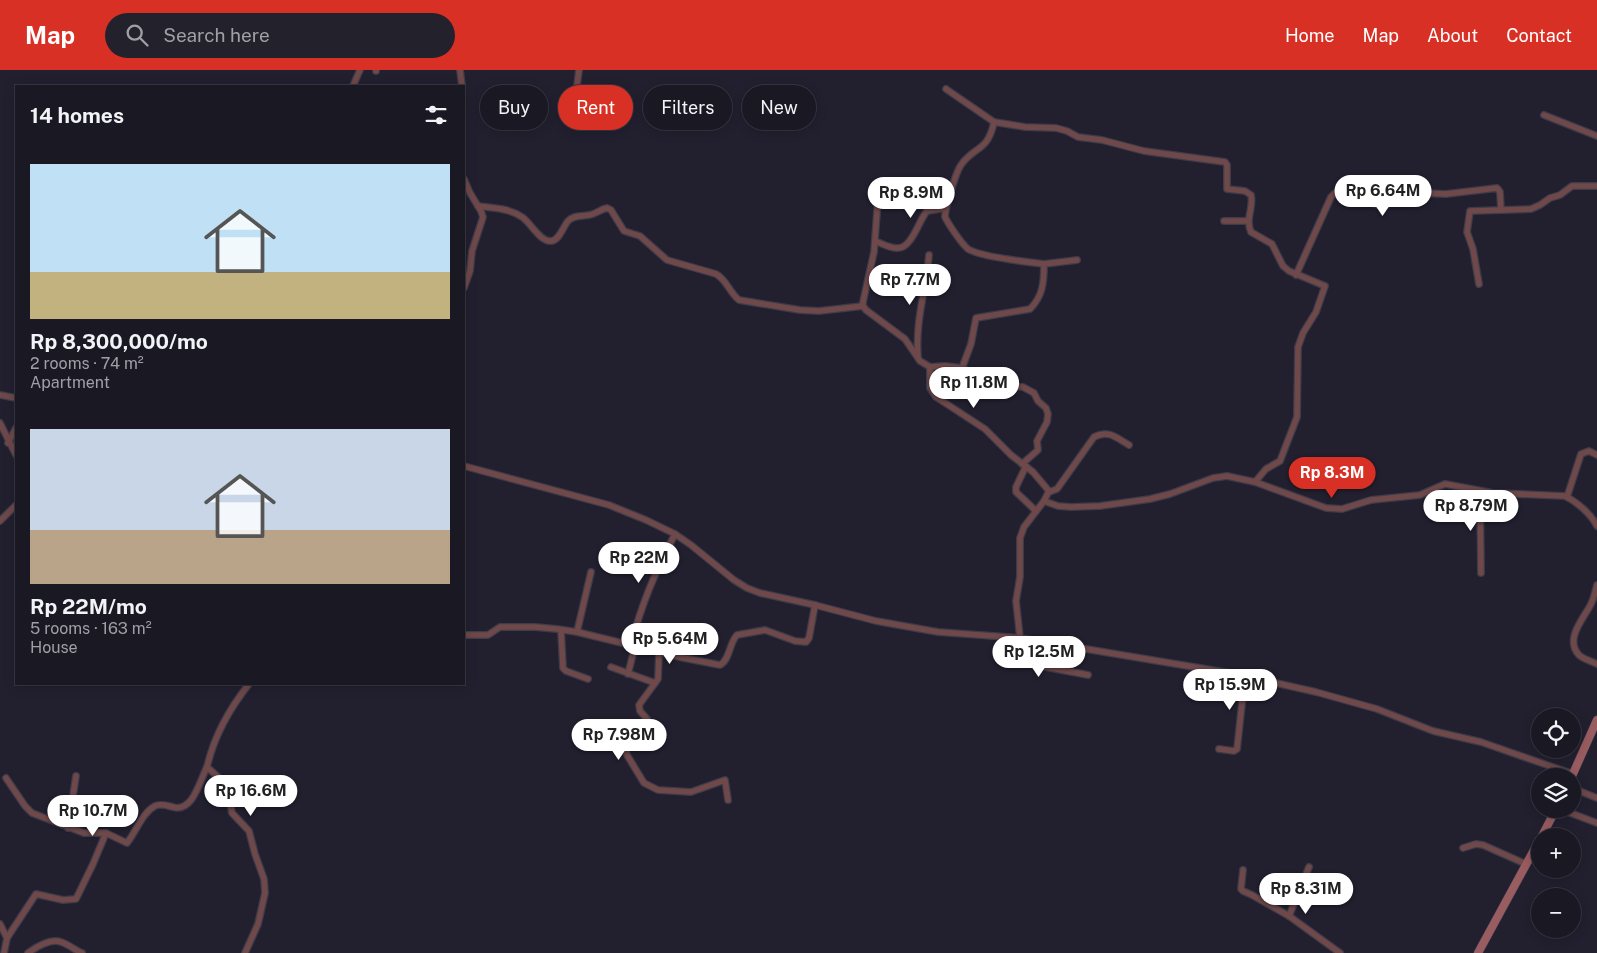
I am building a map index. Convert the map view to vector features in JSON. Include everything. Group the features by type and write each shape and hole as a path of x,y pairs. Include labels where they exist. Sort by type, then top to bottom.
{"street":[{"path":"353,85 360,70"},
{"path":"460,70 462,85"},
{"path":"577,85 579,70"},
{"path":"946,89 994,122 1025,127 1056,128 1078,137 1102,140 1144,151 1225,162 1227,165 1227,189 1245,191 1251,195 1251,210 1248,221 1251,232 1272,244 1283,266 1296,275 1323,284 1326,288 1298,347 1297,417 1280,460 1266,470 1255,482"},
{"path":"1544,115 1597,136"},
{"path":"994,122 988,140 981,149 962,164 958,172 946,208 946,220 970,250 1001,258 1044,264 1077,260"},
{"path":"465,181 483,214 472,251 470,271 465,285"},
{"path":"863,306 875,241 879,185"},
{"path":"1479,284 1473,249 1466,232 1469,212 1531,209 1550,198 1562,195 1572,186 1597,186"},
{"path":"1296,275 1331,197 1335,193 1384,207 1390,203 1390,195 1398,192 1446,194 1497,188 1500,192 1501,210"},
{"path":"478,206 516,213 524,218 547,241 552,242 572,217 593,214 607,208 611,210 624,231 640,236 667,260 723,277 733,296 739,300 800,310 819,311 863,306 905,339 923,363 930,367 962,368 995,385 1026,388 1034,393 1038,402 1048,410 1048,419 1038,441 1038,450 1024,465 1016,487 1016,492 1036,512"},
{"path":"875,241 901,248 913,236 928,211 946,208"},
{"path":"1224,221 1248,221"},
{"path":"919,358 917,327 929,255"},
{"path":"962,368 971,344 976,318 1030,309 1043,290 1044,264"},
{"path":"930,367 930,388 933,394 985,429 1047,487 1049,492"},
{"path":"0,395 15,398"},
{"path":"0,423 15,453"},
{"path":"8,442 15,430"},
{"path":"1020,638 1016,601 1020,577 1020,538 1024,527 1049,492 1057,488 1094,437 1100,433 1108,432 1129,445"},
{"path":"1567,497 1581,454 1589,452 1597,455"},
{"path":"465,466 608,505 646,520 675,534 692,545 734,580 763,594 876,621 938,632 1020,638 1172,662 1245,676 1316,692 1372,708 1433,731 1481,742 1553,768"},
{"path":"1044,501 1064,507 1100,506 1155,498 1220,476 1241,478 1255,482 1336,510 1371,500 1420,495 1444,484 1493,493 1567,497 1576,502 1593,518 1597,526"},
{"path":"1480,491 1481,573"},
{"path":"0,522 15,506"},
{"path":"628,674 638,617 651,582 675,534"},
{"path":"577,632 591,572"},
{"path":"1597,585 1590,606 1575,629 1574,639 1576,650 1580,656 1597,664"},
{"path":"465,635 488,635 500,626 561,630 720,665 726,660 734,638 737,635 765,630 795,642 806,642 809,638 815,605"},
{"path":"561,630 563,668 566,671 588,679"},
{"path":"1037,641 1034,665 1088,675"},
{"path":"659,652 659,676 639,705 640,711 647,719 648,728 635,739 626,751 627,755 642,781 649,787 685,793 725,780 728,800"},
{"path":"611,667 655,683"},
{"path":"1219,749 1234,751 1237,749 1245,676"},
{"path":"6,778 29,810 68,828 84,833 106,833 127,843 154,806 160,804 179,809 184,808 192,798 207,767 228,714 249,685"},
{"path":"1575,768 1596,725"},
{"path":"207,767 227,785 232,813 249,831 264,879 265,893 258,924 245,953"},
{"path":"68,828 76,776"},
{"path":"1581,792 1597,798"},
{"path":"1580,818 1597,823"},
{"path":"4,953 7,938 35,894 63,900 76,899 106,833"},
{"path":"1464,848 1476,844 1483,845 1526,864"},
{"path":"1478,953 1531,855"},
{"path":"1289,916 1309,867"},
{"path":"1243,870 1241,889 1243,891 1289,916 1340,953"},
{"path":"0,924 7,938"},
{"path":"28,953 42,945 57,941 63,942 82,953"}]}
